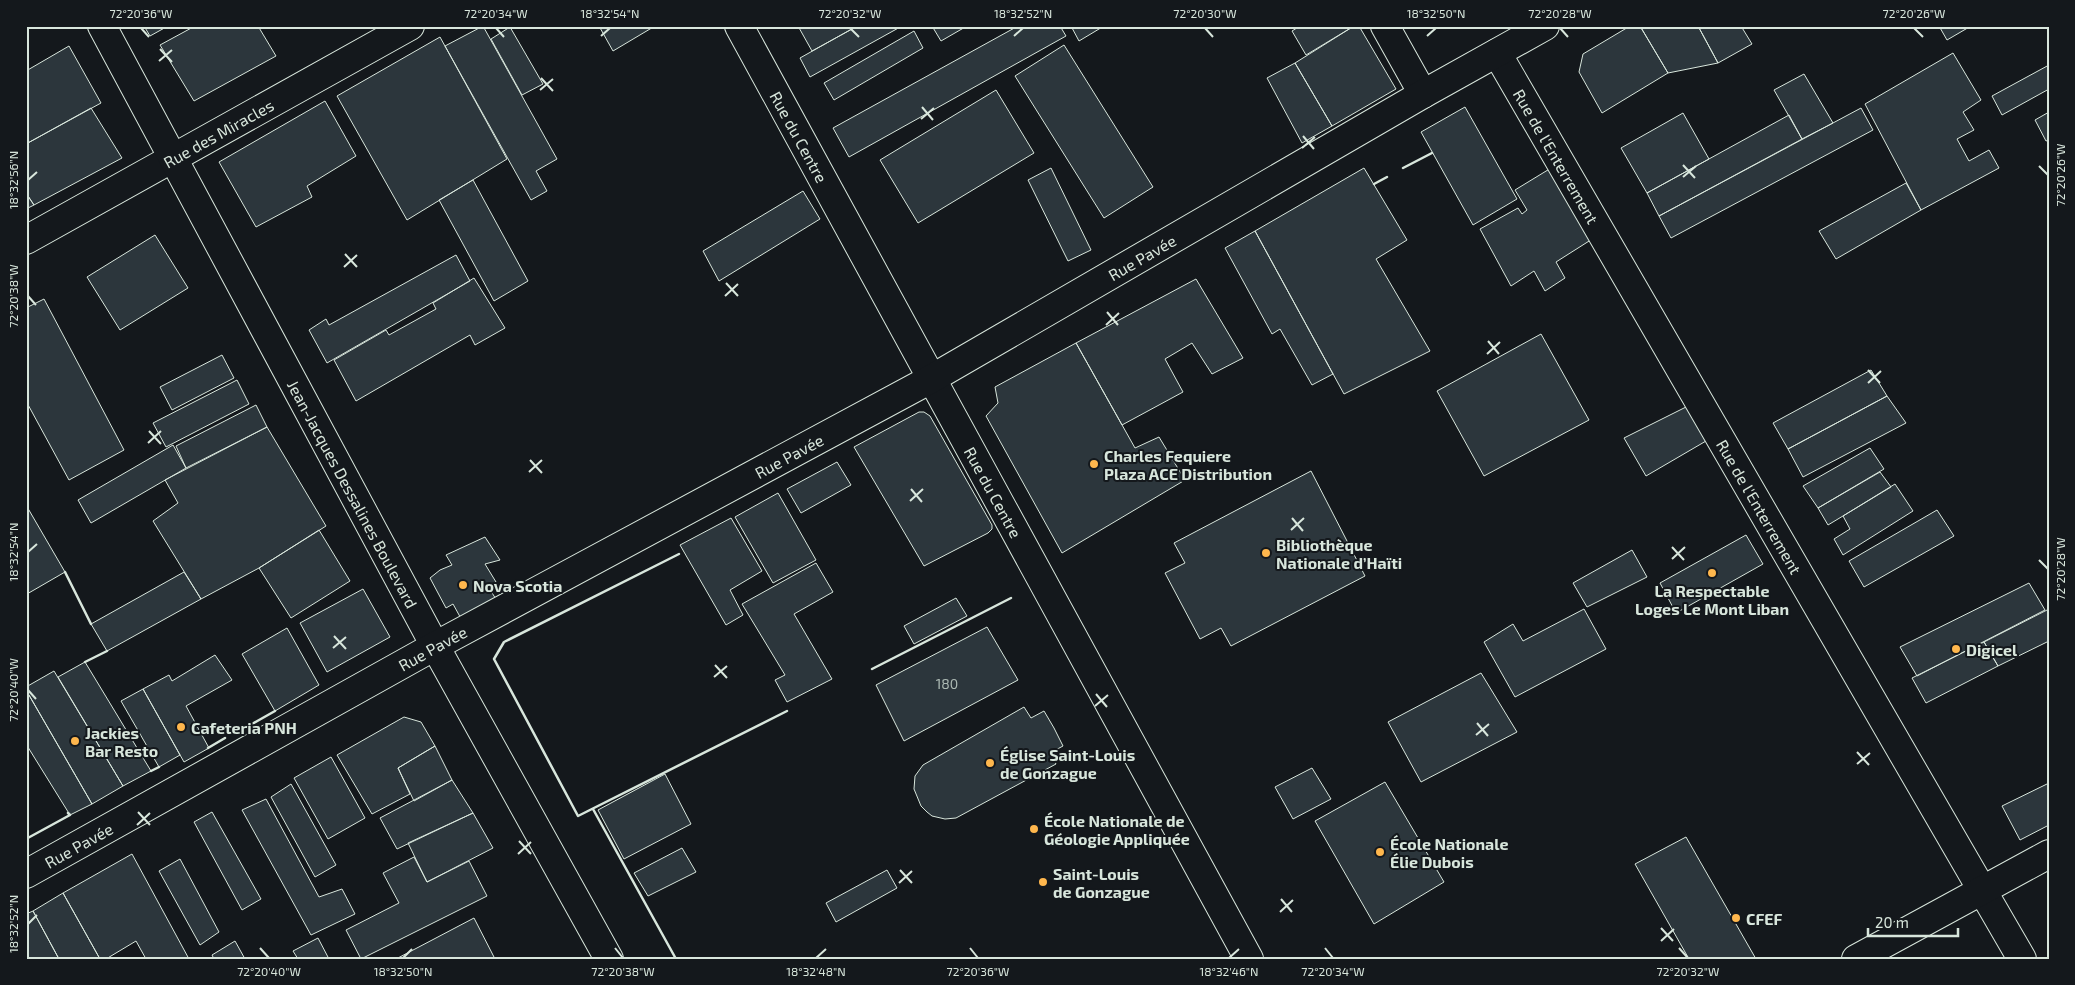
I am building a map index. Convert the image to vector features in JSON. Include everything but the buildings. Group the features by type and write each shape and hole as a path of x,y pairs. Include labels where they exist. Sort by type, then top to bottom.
{"main road":[{"name":"Jean-Jacques Dessalines Boulevard","path":"102,26 175,158 435,646 608,959"},
{"name":"Rue des Miracles","path":"26,240 410,26"},
{"name":"Rue du Centre","path":"739,26 1249,959"},
{"path":"1385,26 1424,94"},
{"name":"Rue Pavée","path":"26,874 435,646 931,379 1545,26"},
{"name":"Rue de l'Enterrement","path":"1498,53 2022,959"},
{"path":"1856,959 2049,854"}],"wall":[{"path":"1403,168 1432,153"},
{"path":"1374,184 1387,177"},
{"path":"679,554 504,642 494,659 578,816 787,711"},
{"path":"65,572 91,624"},
{"path":"872,669 1011,598"},
{"path":"85,662 107,651"},
{"path":"252,724 275,711"},
{"path":"208,748 225,738"},
{"path":"151,771 159,767"},
{"path":"593,809 676,959"},
{"path":"26,839 70,815 68,813"}],"place":[{"name":"Charles Fequiere Plaza ACE Distribution","path":"1094,464"},
{"name":"Bibliothèque Nationale d’Haïti","path":"1266,553"},
{"name":"La Respectable Loges Le Mont Liban","path":"1712,573"},
{"name":"Nova Scotia","path":"463,585"},
{"name":"Digicel","path":"1956,649"},
{"name":"Cafeteria PNH","path":"181,727"},
{"name":"Jackies Bar Resto","path":"75,741"},
{"name":"Église Saint-Louis de Gonzague","path":"990,763"},
{"name":"École Nationale de Géologie Appliquée","path":"1034,829"},
{"name":"École Nationale Élie Dubois","path":"1380,852"},
{"name":"Saint-Louis de Gonzague","path":"1043,882"},
{"name":"CFEF","path":"1736,918"}]}
